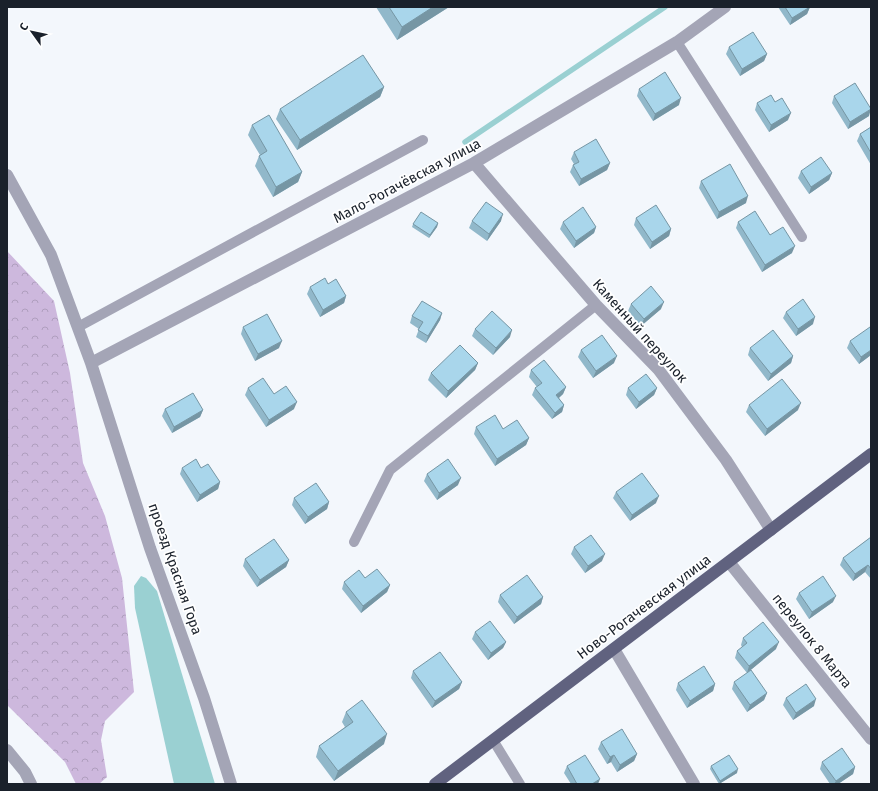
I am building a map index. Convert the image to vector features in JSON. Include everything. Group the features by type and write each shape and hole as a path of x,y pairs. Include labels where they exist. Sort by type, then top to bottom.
{"main road":[{"name":"Ново-Рогачевская улица","path":"435,784 871,454"}],"street":[{"name":"Мало-Рогачёвская улица","path":"91,363 474,163 677,42 725,7"},
{"name":"Каменный переулок","path":"474,163 596,305 658,369 726,460 771,530"},
{"name":"проезд Красная Гора","path":"7,175 51,255 91,363 150,548 204,698 231,784"},
{"name":"переулок 8 Марта","path":"729,562 871,739"},
{"path":"614,649 694,784"},
{"path":"7,750 25,772 31,784"}],"lane":[{"path":"677,42 802,237"},
{"path":"78,328 423,140"},
{"path":"354,542 390,470 596,305"},
{"path":"493,740 520,784"}],"green space":[{"path":"7,251 54,301 70,373 83,463 105,516 122,578 134,692 105,721 101,740 107,777 99,784 76,784 65,762 7,705"}],"water":[{"path":"141,576 146,578 157,591 215,784 174,784 135,608 134,586"}],"building":[{"path":"389,7 433,7 402,27"},
{"path":"785,7 810,7 792,18"},
{"path":"753,32 767,54 742,69 729,47"},
{"path":"363,55 384,87 300,140 280,109"},
{"path":"665,72 681,98 655,114 639,89"},
{"path":"855,83 871,109 850,122 834,96"},
{"path":"771,95 775,102 782,98 791,113 771,125 757,103"},
{"path":"269,115 302,172 276,187 259,156 267,151 252,125"},
{"path":"871,127 871,153 860,134"},
{"path":"596,139 610,163 581,179 573,165 579,162 574,152"},
{"path":"821,157 832,173 811,187 801,171"},
{"path":"730,164 748,196 719,212 701,181"},
{"path":"486,202 503,214 489,234 472,221"},
{"path":"656,205 671,229 652,242 636,218"},
{"path":"583,207 596,227 576,241 563,222"},
{"path":"755,211 770,235 783,227 795,246 765,265 738,222"},
{"path":"421,212 438,223 430,235 413,224"},
{"path":"325,278 328,284 336,279 346,296 323,310 310,287"},
{"path":"651,286 664,302 644,319 631,304"},
{"path":"803,299 815,317 798,329 786,312"},
{"path":"422,301 442,313 428,336 418,330 423,322 412,316"},
{"path":"492,311 512,330 496,348 475,329"},
{"path":"267,314 282,341 258,354 243,327"},
{"path":"870,327 871,350 861,357 850,341"},
{"path":"773,330 793,356 771,374 750,348"},
{"path":"602,335 617,356 596,371 581,350"},
{"path":"460,345 478,363 448,391 431,373"},
{"path":"544,360 566,387 556,395 564,405 555,413 535,388 542,383 531,370"},
{"path":"646,374 657,388 639,402 628,388"},
{"path":"263,378 274,394 286,386 297,402 269,420 248,388"},
{"path":"782,379 801,403 767,429 749,405"},
{"path":"193,393 203,410 174,427 165,409"},
{"path":"495,415 503,429 517,420 529,438 497,459 476,427"},
{"path":"196,459 201,468 208,464 220,482 200,495 182,468"},
{"path":"448,459 461,478 439,493 427,474"},
{"path":"642,473 659,496 632,515 616,492"},
{"path":"316,483 329,502 308,517 294,498"},
{"path":"591,535 605,554 588,566 574,547"},
{"path":"871,537 871,569 868,565 855,574 843,558"},
{"path":"274,539 289,560 260,580 245,559"},
{"path":"377,569 390,585 363,606 344,582 359,570 365,578"},
{"path":"527,575 543,597 517,617 500,595"},
{"path":"823,576 836,596 812,612 799,593"},
{"path":"490,621 506,642 491,653 475,632"},
{"path":"763,622 779,642 749,666 737,651 747,643 743,638"},
{"path":"440,652 462,682 435,701 413,671"},
{"path":"704,666 715,684 690,701 678,683"},
{"path":"751,670 767,693 750,705 734,682"},
{"path":"806,684 816,699 796,713 786,698"},
{"path":"362,700 387,734 338,771 319,746 353,722 346,712"},
{"path":"622,729 637,754 620,765 614,755 610,757 601,742"},
{"path":"842,748 855,767 836,781 822,762"},
{"path":"585,755 600,779 592,784 577,784 567,766"},
{"path":"729,755 738,769 720,781 711,766"}],"waterway":[{"path":"465,142 665,7"}]}
